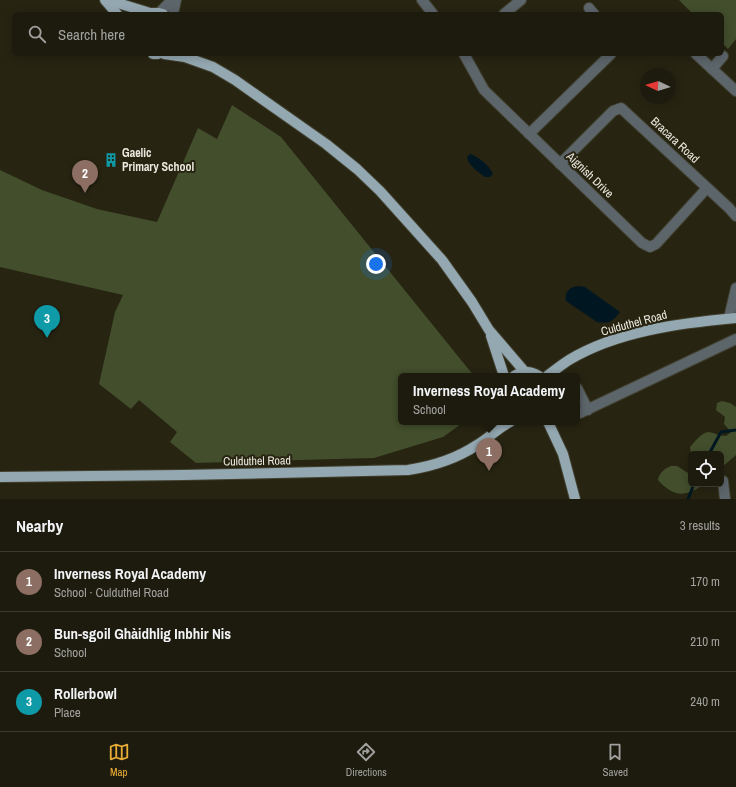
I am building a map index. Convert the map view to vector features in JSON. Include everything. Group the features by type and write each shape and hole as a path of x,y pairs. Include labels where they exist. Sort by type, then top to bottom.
{"main road":[{"path":"105,0 115,12"},
{"path":"108,0 151,12"},
{"path":"178,56 213,67 235,80 326,144 357,169 442,260 472,302 489,330 525,372 532,373"},
{"path":"202,56 213,67"},
{"name":"Culduthel Road","path":"551,373 569,360 597,347 627,336 669,326 732,318"},
{"path":"489,330 503,373"},
{"name":"Culduthel Road","path":"0,477 408,470 451,460 478,445 503,425"},
{"path":"549,425 563,454 575,499"}],"street":[{"path":"156,12 172,0"},
{"path":"173,12 176,0"},
{"path":"422,0 431,12"},
{"path":"506,12 521,0"},
{"name":"Aignish Drive","path":"465,56 484,90 642,243 650,247 656,244 708,188"},
{"path":"529,134 610,56"},
{"path":"698,56 736,90"},
{"path":"712,69 723,56"},
{"name":"Bracara Road","path":"560,164 613,111 621,108 708,188 736,216"},
{"path":"732,318 736,288"},
{"path":"580,398 584,412 736,340"},
{"path":"724,487 725,499"}],"green space":[{"path":"679,0 736,0 736,39 728,49 724,45 724,12 691,12"},
{"path":"232,105 281,137 472,373 398,373 398,425 460,425 443,437 374,458 196,463 170,442 177,432 139,400 131,409 99,384 115,312 123,295 0,267 0,170 42,190 97,209 157,222 198,128 217,139"},
{"path":"722,401 730,403 736,407 736,455 724,465 724,451 691,451 690,447 701,435 706,432 726,436 731,432 724,424 725,417 716,410 717,403"},
{"path":"677,466 688,473 688,487 700,487 691,492 680,494 669,490 658,480 663,471 667,468"}],"water":[{"path":"470,154 480,159 489,168 493,174 490,177 485,177 472,166 467,157"},
{"path":"579,286 585,287 620,312 611,321 605,323 597,322 566,301 568,290"}],"waterway":[{"path":"711,451 721,432 736,430"},
{"path":"688,499 693,487"}],"place":[{"name":"Gaelic Primary School","path":"111,160"},
{"name":"Bun-sgoil Ghàidhlig Inbhir Nis","path":"85,193"},
{"name":"Rollerbowl","path":"47,338"},
{"name":"Inverness Royal Academy","path":"489,471"}]}
